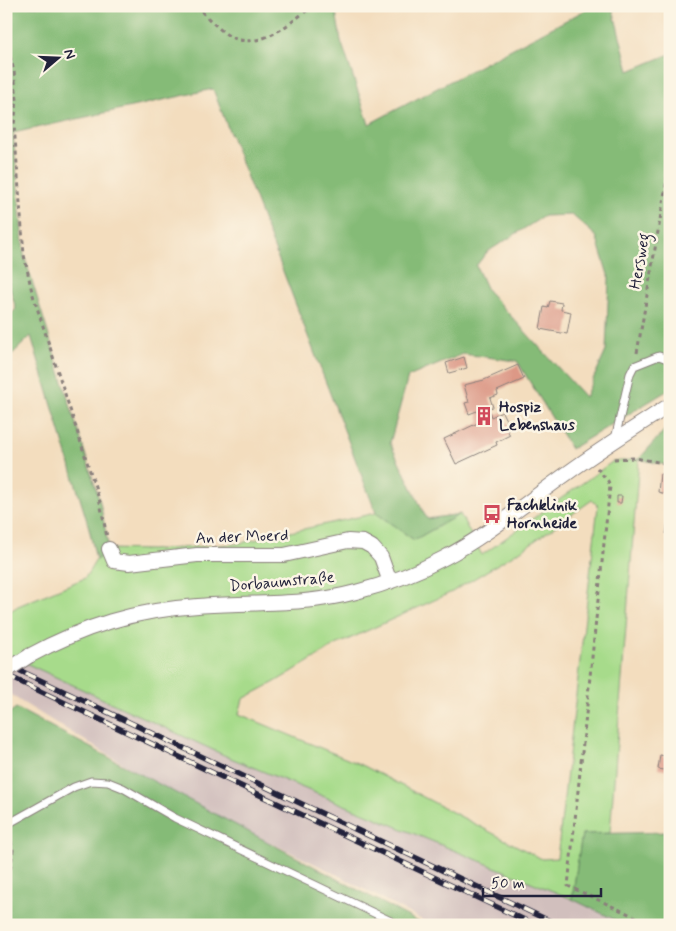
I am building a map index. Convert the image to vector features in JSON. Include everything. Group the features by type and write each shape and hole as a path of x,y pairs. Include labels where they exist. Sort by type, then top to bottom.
{"street":[{"name":"Dorbaumstraße","path":"6,671 29,656 79,631 131,615 198,606 311,600 355,593 416,572 472,541 589,457 670,405"},
{"name":"An der Moerd","path":"109,549 114,561 129,564 197,555 284,555 348,541 362,542 372,547 381,557 390,582"}],"lane":[{"path":"614,441 630,374 634,366 659,356 670,360"},
{"path":"6,826 74,787 91,781 108,782 123,788 175,818 399,925"}],"path":[{"path":"196,6 230,37 250,42 272,35 313,6"},
{"path":"6,42 14,71 17,100 14,125 26,265 32,292 100,502 109,549"},
{"name":"Hersweg","path":"634,366 670,162"},
{"path":"589,457 610,486 568,886 653,925"},
{"path":"613,459 634,458 670,464"},
{"path":"6,826 13,850 10,872 6,874"}],"shaded area":[{"path":"6,654 228,757 572,899 626,925 431,925 330,871 189,804 20,701 6,691"}],"green space":[{"path":"6,6 335,6 341,41 369,124 593,6 612,6 629,71 670,54 670,389 571,449 517,361 463,354 408,377 390,443 427,519 460,514 414,540 376,513 213,89 13,133 24,255 100,502 109,549 96,560 89,528 31,336 6,360 6,319 16,309 6,274","holes":["572,215 596,236 609,278 606,351 585,397 487,290 476,266 487,252 544,216"]},
{"path":"670,424 670,466 639,459"},
{"path":"639,459 610,833 582,834 572,899 228,757 6,654 6,614 18,606 85,578 96,560 109,549 151,550 236,544 376,513 414,540 460,514 482,555 612,462","holes":["592,500 598,506 557,858 542,859 364,766 239,714 243,699 336,645 452,592 526,547"]},
{"path":"16,708 424,925 6,925 6,715"},
{"path":"670,832 670,925 626,925 572,899 582,834"}],"building":[{"path":"550,301 562,303 561,310 571,312 567,334 540,329 544,307 548,308"},
{"path":"464,357 467,368 449,373 446,363"},
{"name":"Hospiz Lebenshaus","path":"518,365 524,379 497,391 498,395 490,398 493,407 488,408 491,417 502,412 510,428 507,430 510,435 496,442 497,445 456,464 444,439 480,422 477,411 469,414 465,403 469,402 464,385 484,380"},
{"path":"660,474 670,475 670,495 658,492"},
{"path":"617,496 622,496 621,503 617,503"},
{"path":"668,520 670,520 670,535 666,534"},
{"path":"660,755 670,757 670,771 658,769"}],"railway":[{"path":"6,664 558,925"},
{"path":"6,675 535,925"}],"place":[{"name":"Hospiz Lebenshaus","path":"484,416"},
{"name":"Fachklinik Hornheide","path":"492,514"}]}
